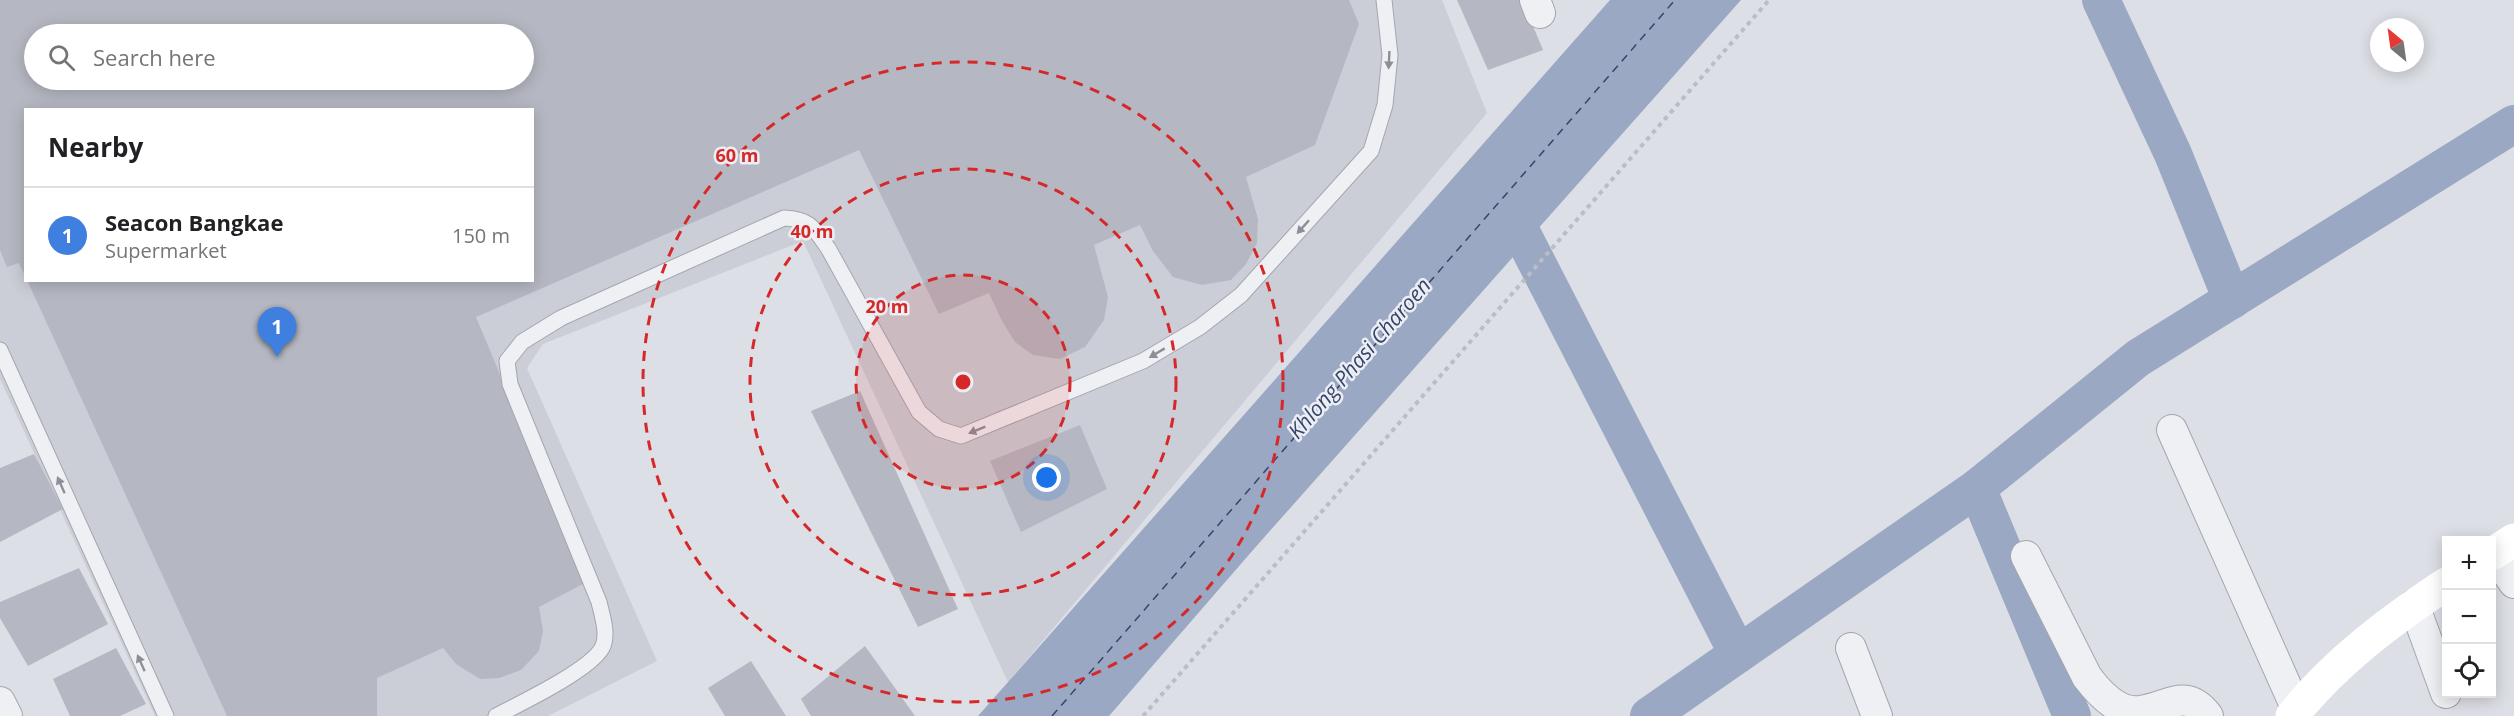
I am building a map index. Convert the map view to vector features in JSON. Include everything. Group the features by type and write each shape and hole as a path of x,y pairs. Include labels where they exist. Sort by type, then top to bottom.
{"main road":[{"path":"2294,713 2352,653 2442,587"}],"street":[{"path":"2172,430 2294,713"},
{"path":"2499,549 2514,583"},
{"path":"2026,556 2087,677 2100,695 2119,706 2139,712 2188,700 2200,705 2208,716"},
{"path":"2415,605 2442,682"},
{"path":"1851,648 1877,716"},
{"path":"2448,698 2455,716"},
{"path":"0,702 7,716"}],"lane":[{"path":"496,716 588,664 603,646 604,627 598,602 510,384 507,361 522,342 561,318 784,218 802,219 816,230 828,248 919,412 939,429 962,436 1143,361 1200,327 1242,295 1371,151 1385,105 1390,55 1385,1"},
{"path":"0,351 166,716"}],"path":[{"path":"1143,716 1769,0"}],"shaded area":[{"path":"0,0 1442,0 1487,113 1008,682 803,241 543,344 527,368 657,661 548,716 155,716 0,379"}],"water":[{"name":"Khlong Phasi Charoen","path":"1610,0 1741,0 1253,550 1109,716 978,716"}],"building":[{"path":"0,0 1349,0 1359,24 1315,145 1246,177 1258,219 1257,243 1246,264 1231,280 1202,285 1173,277 1153,251 1140,225 1094,245 1108,297 1104,320 1085,347 1060,359 1033,355 1015,342 989,293 939,314 859,150 476,317 587,582 539,607 543,631 539,651 521,670 499,678 480,679 456,664 443,648 377,678 377,716 227,716 28,282 534,282 534,108 24,108 24,274 19,263 7,267 0,250"},
{"path":"1457,0 1522,0 1543,50 1488,70"},
{"path":"860,391 958,609 918,627 811,411"},
{"path":"1080,425 1107,489 1021,532 990,461"},
{"path":"34,454 63,509 0,542 0,468"},
{"path":"79,568 108,624 28,666 0,618 0,602"},
{"path":"865,646 915,716 811,716 801,699"},
{"path":"116,648 146,704 120,716 70,716 53,679"},
{"path":"751,661 786,716 725,716 708,688"}],"waterway":[{"path":"2101,0 2173,154 2232,300"},
{"path":"1649,716 1977,488 2138,358 2514,124"},
{"path":"1503,197 1738,654"},
{"path":"1977,488 2072,716"}],"ferry route":[{"path":"1052,716 1675,0"}],"place":[{"name":"Seacon Bangkae","path":"277,357"}]}
